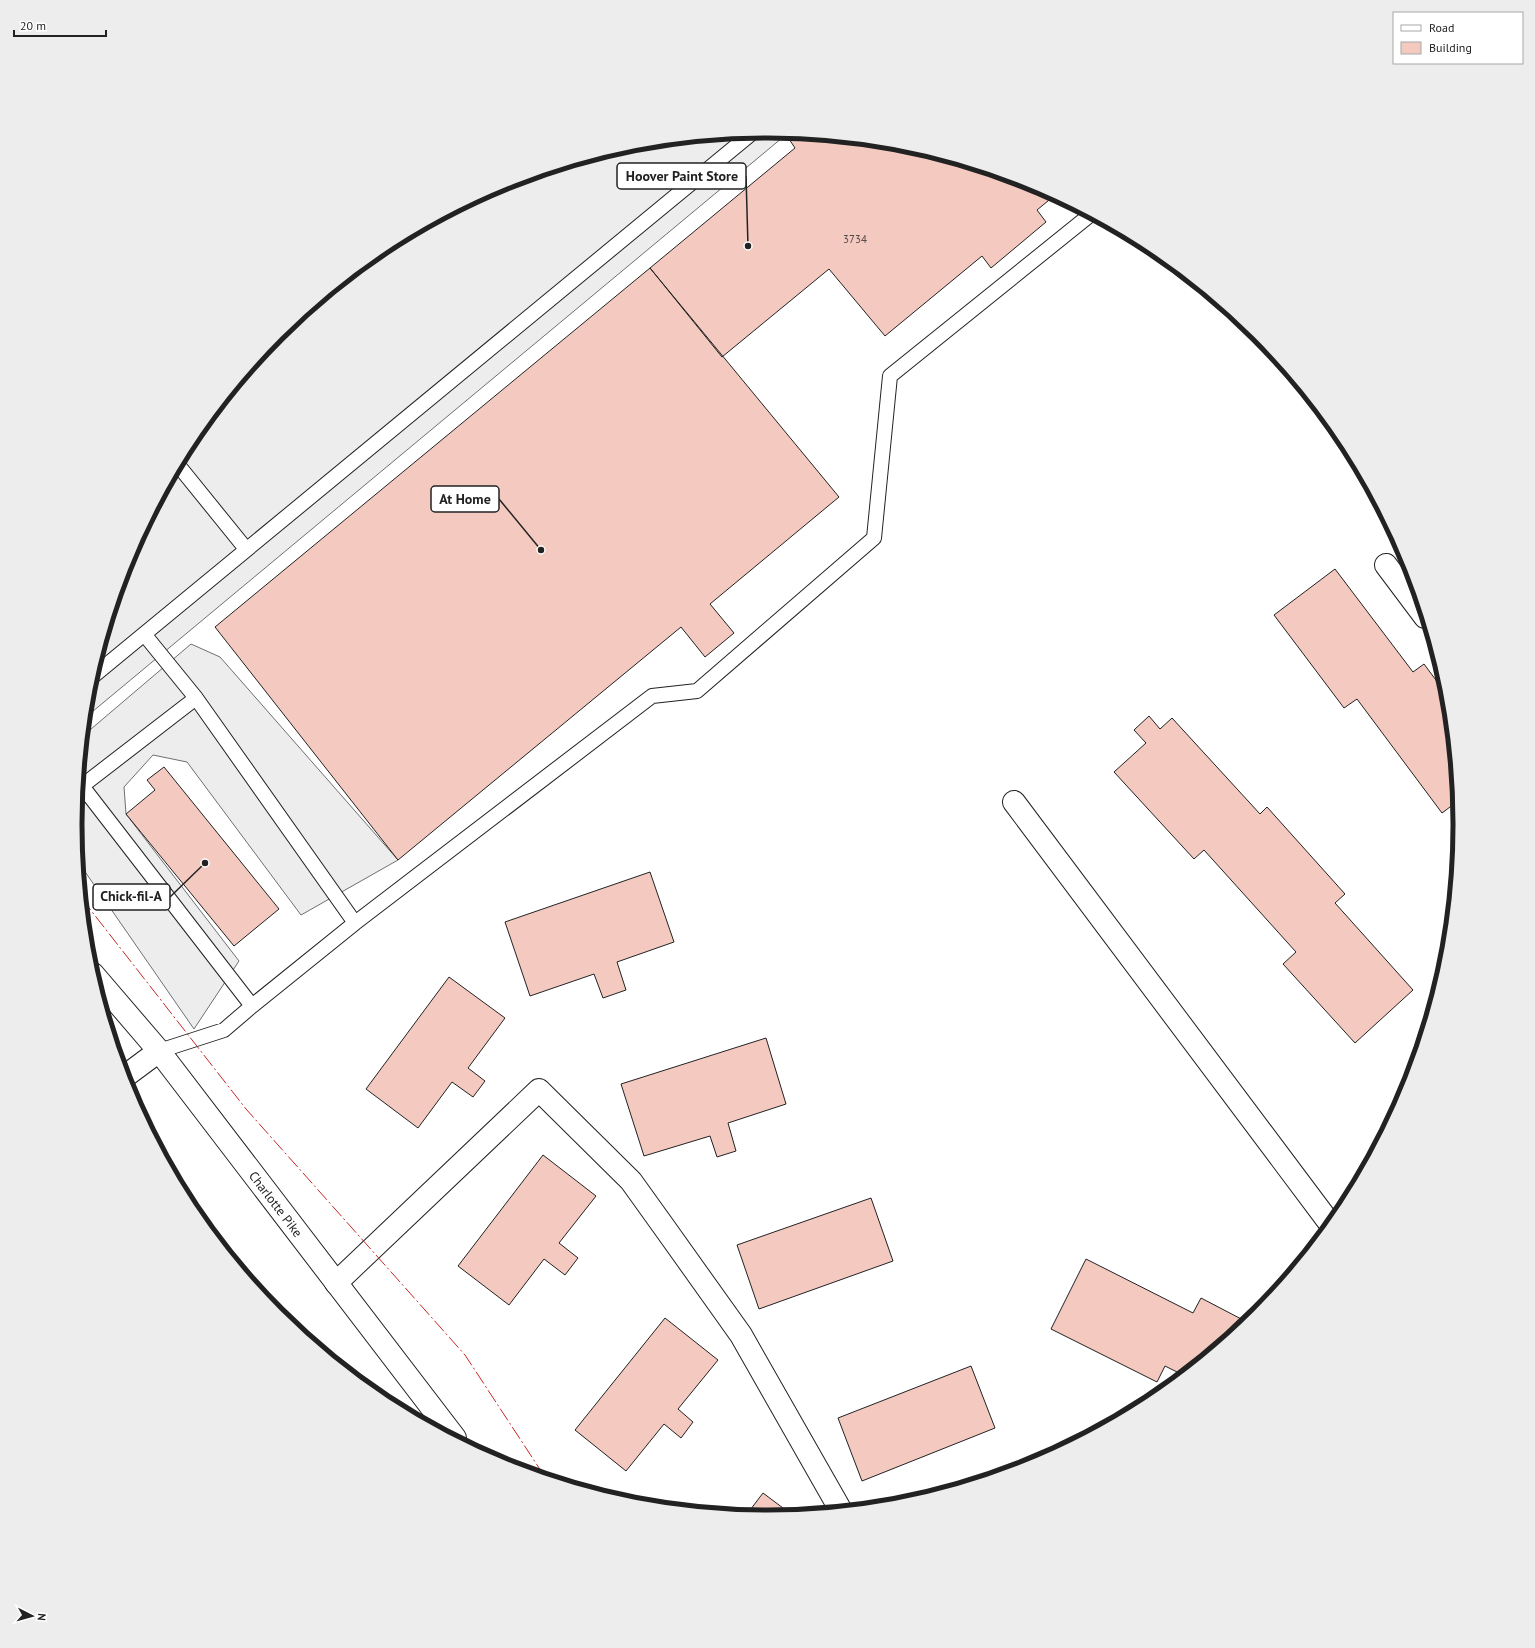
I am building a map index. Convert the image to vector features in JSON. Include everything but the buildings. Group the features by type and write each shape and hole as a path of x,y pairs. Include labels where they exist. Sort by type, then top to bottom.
{"street":[{"path":"1386,565 1418,608"},
{"path":"1014,802 1327,1219"},
{"name":"Charlotte Pike","path":"101,983 159,1050 450,1431"},
{"path":"129,1073 159,1050"},
{"path":"336,1283 539,1090 631,1181 644,1198 741,1335 838,1506"}],"lane":[{"path":"100,670 459,374 522,324 745,139"},
{"path":"159,1050 224,1030 355,923 652,696 696,691 874,538 890,376 1087,218"},
{"path":"181,469 246,549"},
{"path":"144,634 196,698 355,923"},
{"path":"83,783 196,698"},
{"path":"83,786 252,1006"}],"shaded area":[{"path":"781,139 92,712 105,647 118,604 134,562 174,481 198,443 252,372 283,339 350,280 425,230 464,209 547,175 590,162 678,144 723,140"},
{"path":"191,644 220,657 398,860 301,915 187,762 153,755 124,787 126,814 239,961 194,1029 83,869 83,779 89,731"}],"power":[{"path":"87,906 246,1109 465,1355 541,1471"}],"place":[{"name":"Hoover Paint Store","path":"748,246"},
{"name":"At Home","path":"541,550"},
{"name":"Chick-fil-A","path":"205,863"}]}
